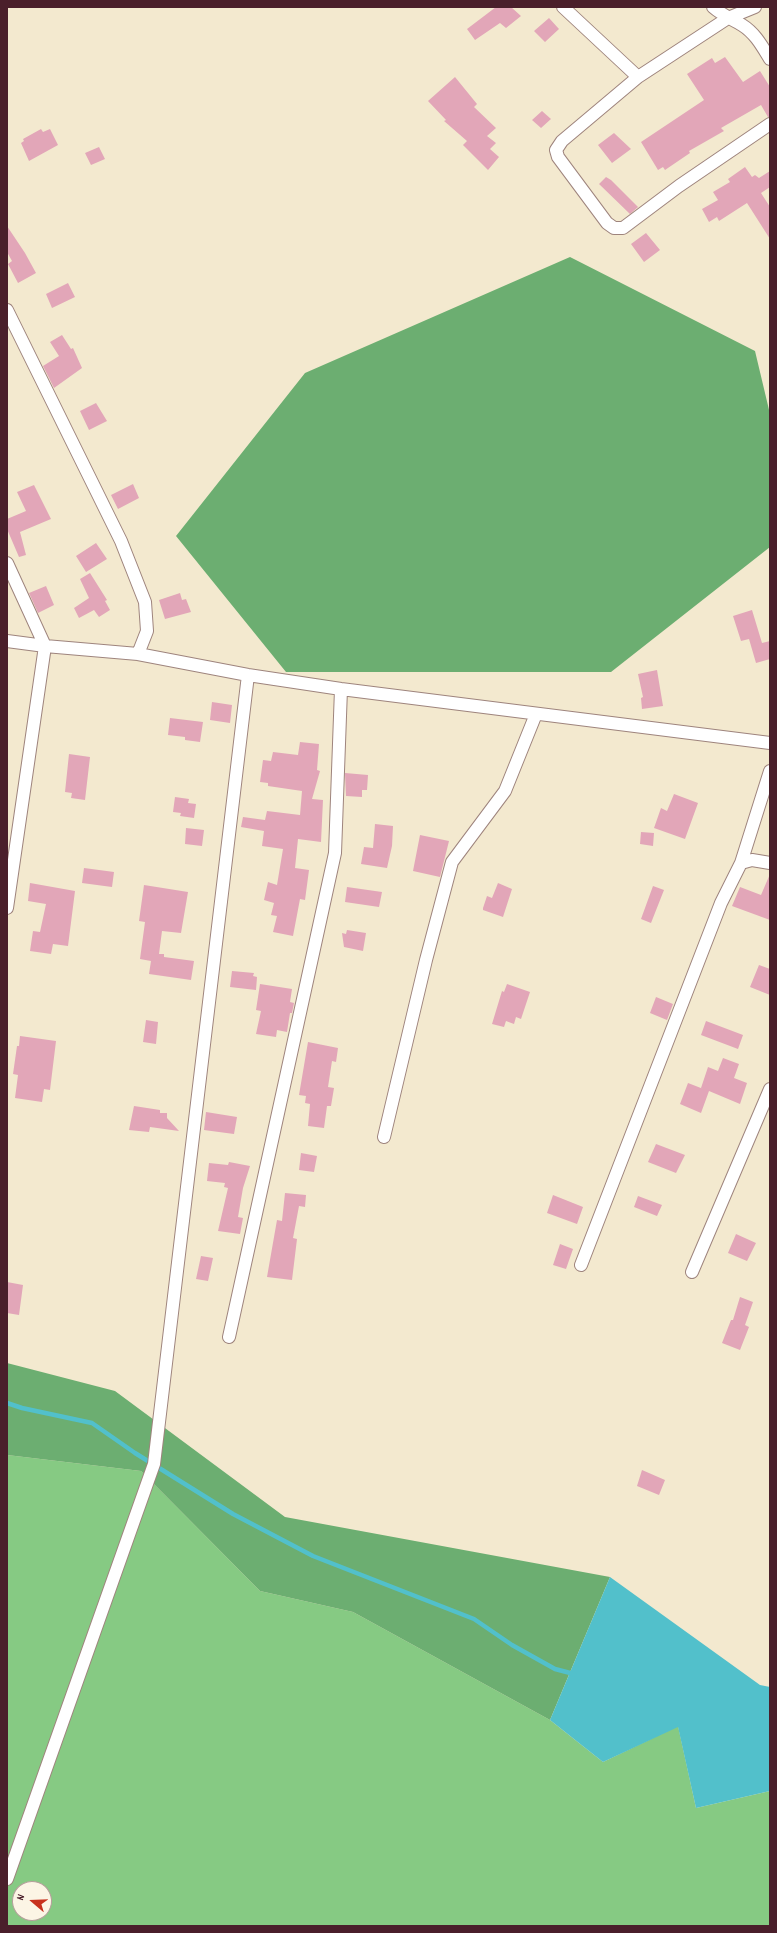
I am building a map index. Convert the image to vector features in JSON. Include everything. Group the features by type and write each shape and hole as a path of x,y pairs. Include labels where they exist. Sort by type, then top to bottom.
{"street":[{"path":"563,7 638,77"},
{"path":"713,7 728,18 742,25 756,36 770,59"},
{"path":"755,7 728,18 638,77 562,141 556,150 558,157 608,223 614,228 623,228 679,186 770,124"},
{"path":"7,310 121,541 145,602 147,631 138,654"},
{"path":"7,563 45,646 7,908"},
{"path":"7,641 45,646 138,654 248,675 341,689 770,743"},
{"path":"7,1879 154,1464 248,675"},
{"path":"229,1337 335,853 341,689"},
{"path":"384,1137 426,960 452,862 505,791 536,714"},
{"path":"581,1265 721,903 741,863 770,771"},
{"path":"741,863 752,860 770,863"},
{"path":"692,1272 770,1089"}],"green space":[{"path":"570,257 755,351 770,414 770,547 611,672 286,672 176,536 305,373"},
{"path":"7,1363 115,1391 285,1517 610,1577 550,1720 353,1612 260,1591 141,1471 7,1455"},
{"path":"7,1455 141,1471 260,1591 353,1612 550,1720 603,1762 678,1726 696,1808 770,1791 770,1926 7,1926"}],"water":[{"path":"610,1577 760,1685 770,1687 770,1791 696,1808 678,1727 603,1762 550,1720"}],"building":[{"path":"496,7 511,7 521,16 506,28 500,23 475,40 467,29"},
{"path":"549,18 559,29 545,42 534,31"},
{"path":"725,57 743,82 760,71 770,87 770,117 768,117 761,105 721,128 724,131 689,151 690,153 665,170 663,167 658,170 641,142 704,100 687,74 712,58 715,63"},
{"path":"455,77 477,104 474,107 496,128 487,136 496,143 490,149 499,157 488,170 463,145 467,141 444,121 446,120 428,101"},
{"path":"542,111 551,119 541,128 532,120"},
{"path":"41,129 43,132 50,129 58,145 29,161 21,143 24,141 23,139"},
{"path":"614,133 631,149 612,163 598,145"},
{"path":"99,147 105,159 91,165 85,153"},
{"path":"745,167 752,177 755,175 759,178 770,171 770,187 761,193 770,207 770,239 747,203 719,221 717,217 709,222 702,209 718,200 713,192 730,182 728,179"},
{"path":"606,177 611,180 638,207 630,214 599,184"},
{"path":"7,226 36,273 18,283 8,264 12,261 7,252"},
{"path":"646,233 660,250 644,262 631,244"},
{"path":"68,283 75,297 52,308 46,294"},
{"path":"62,335 71,349 73,348 82,368 54,388 43,366 59,356 50,342"},
{"path":"96,403 107,421 89,430 80,411"},
{"path":"133,484 139,498 118,509 111,495"},
{"path":"34,485 51,519 20,532 26,555 19,557 7,529 7,519 26,511 17,492"},
{"path":"96,543 107,559 86,572 76,556"},
{"path":"90,573 107,600 105,601 110,610 99,617 94,610 79,618 74,608 89,598 80,579"},
{"path":"46,586 54,605 38,613 29,593"},
{"path":"180,593 182,600 186,599 191,612 165,619 159,600"},
{"path":"752,610 762,643 770,641 770,659 756,663 749,639 741,641 733,616"},
{"path":"657,670 663,706 642,709 641,698 643,697 638,674"},
{"path":"212,702 232,705 230,723 210,720"},
{"path":"170,718 203,722 200,742 185,740 185,737 168,735"},
{"path":"300,742 319,744 317,770 320,771 312,799 323,800 321,842 298,839 295,868 309,870 305,900 300,899 293,936 273,932 277,916 271,915 274,903 264,900 268,882 277,885 283,849 262,846 264,831 241,827 243,817 265,820 267,811 300,815 302,791 268,786 268,783 260,782 263,760 271,761 273,752 298,755"},
{"path":"69,754 90,757 85,800 71,798 72,793 65,792"},
{"path":"345,773 368,775 367,790 362,790 362,797 346,796"},
{"path":"674,794 698,803 685,839 654,828 661,808 667,811"},
{"path":"175,797 189,799 188,803 196,804 194,818 180,816 181,813 173,812"},
{"path":"375,824 393,826 392,846 387,868 361,864 364,847 373,848"},
{"path":"186,828 204,830 202,846 185,844"},
{"path":"641,832 654,833 653,846 640,844"},
{"path":"420,835 449,841 440,877 413,871"},
{"path":"84,868 114,872 112,887 82,883"},
{"path":"770,874 770,920 732,906 740,887 761,895"},
{"path":"30,883 75,891 68,946 53,944 51,954 30,951 33,931 40,932 46,904 28,901"},
{"path":"498,883 512,889 503,917 483,910 487,896 492,898"},
{"path":"144,885 188,892 181,933 162,931 159,954 164,954 164,957 194,961 191,980 149,974 151,961 140,959 145,922 139,921"},
{"path":"653,886 664,890 651,923 641,919"},
{"path":"347,887 382,892 379,907 345,902"},
{"path":"347,930 366,933 363,951 344,947 342,933 346,934"},
{"path":"759,965 770,969 770,995 750,987"},
{"path":"232,971 254,973 253,976 257,977 256,990 230,987"},
{"path":"260,984 292,989 290,1002 294,1003 292,1013 290,1013 287,1032 277,1030 276,1037 256,1034 261,1011 256,1010"},
{"path":"507,984 530,992 521,1019 516,1017 514,1024 506,1021 504,1027 492,1024 502,991 504,992"},
{"path":"656,997 673,1004 667,1020 650,1013"},
{"path":"146,1020 158,1022 156,1044 143,1042"},
{"path":"706,1021 743,1035 738,1049 701,1035"},
{"path":"20,1036 56,1041 50,1090 44,1089 42,1102 15,1098 18,1075 13,1074"},
{"path":"308,1042 338,1048 336,1062 332,1061 328,1087 334,1088 331,1106 327,1106 324,1128 308,1126 310,1104 305,1103 306,1096 299,1095"},
{"path":"723,1058 739,1064 734,1078 747,1083 740,1104 709,1091 701,1113 680,1104 688,1083 706,1090 701,1088 708,1067 718,1071"},
{"path":"134,1106 160,1110 160,1113 167,1113 167,1118 179,1131 150,1127 149,1132 129,1130"},
{"path":"206,1112 237,1117 234,1134 204,1130"},
{"path":"656,1144 685,1155 676,1173 648,1162"},
{"path":"301,1153 317,1156 314,1172 299,1170"},
{"path":"229,1162 250,1166 243,1188 238,1217 243,1218 240,1234 218,1231 228,1188 224,1187 225,1183 207,1181 209,1163 228,1165"},
{"path":"285,1193 306,1195 305,1207 299,1206 293,1238 297,1239 292,1280 267,1277 277,1220 282,1221"},
{"path":"553,1195 583,1207 577,1224 547,1213"},
{"path":"638,1196 662,1205 657,1216 634,1207"},
{"path":"736,1234 756,1243 747,1261 728,1253"},
{"path":"560,1244 573,1249 566,1269 553,1265"},
{"path":"201,1256 213,1258 208,1281 196,1279"},
{"path":"7,1282 23,1285 19,1315 7,1313"},
{"path":"740,1297 753,1302 745,1325 749,1327 740,1350 722,1343 731,1320 733,1320"},
{"path":"642,1470 665,1480 659,1495 637,1486"}],"waterway":[{"path":"7,1403 22,1408 92,1423 135,1453 233,1514 313,1556 474,1619 512,1645 555,1669 574,1674"}]}
